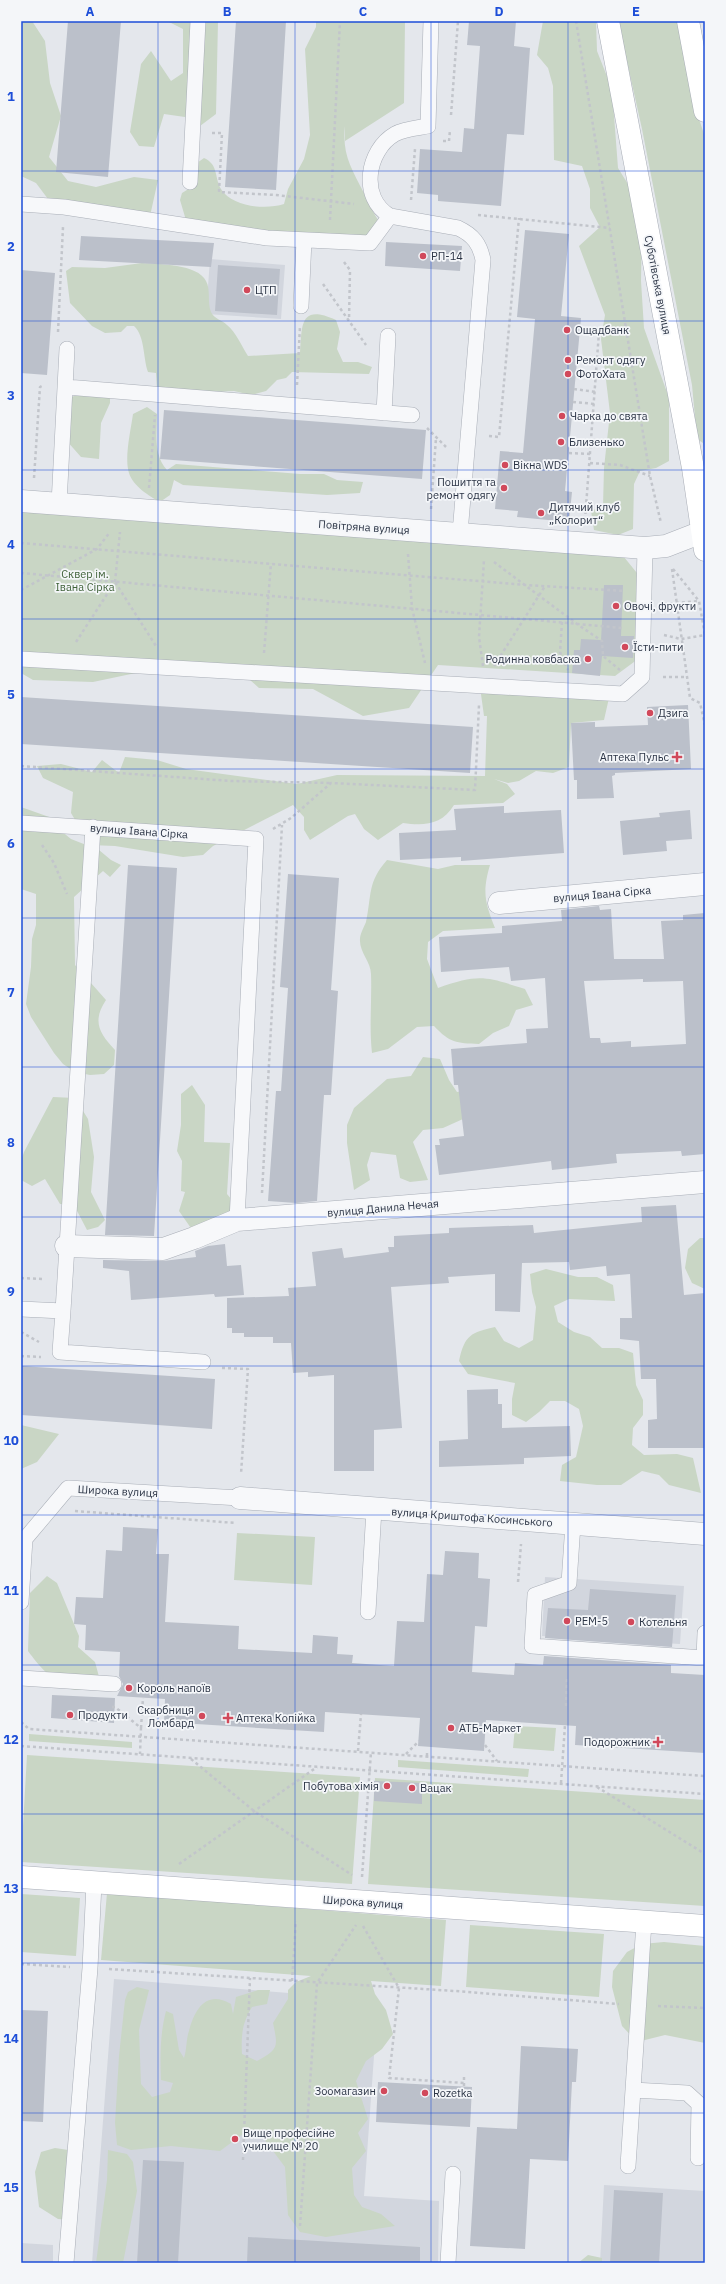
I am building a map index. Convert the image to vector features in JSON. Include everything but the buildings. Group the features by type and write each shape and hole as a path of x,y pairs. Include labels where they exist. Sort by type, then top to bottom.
{"street":[{"name":"Суботівська вулиця","path":"608,21 693,468 704,537"},
{"path":"688,21 705,111"},
{"name":"Повітряна вулиця","path":"21,501 646,548 666,546 704,537"},
{"name":"вулиця Івана Сірка","path":"499,903 705,884"},
{"name":"вулиця Данила Нечая","path":"66,1246 163,1249 194,1238 236,1220 705,1182"},
{"name":"вулиця Криштофа Косинського","path":"240,1498 705,1534"},
{"name":"Широка вулиця","path":"21,1877 705,1926"}],"lane":[{"path":"190,182 198,21"},
{"path":"431,21 428,126 396,134 383,143 374,155 370,170 370,185 375,200 385,211 458,228 468,233 481,250 483,260 460,533"},
{"path":"21,204 64,207 267,238 370,243 385,211"},
{"path":"301,306 304,240"},
{"path":"384,412 388,336"},
{"path":"59,504 68,349"},
{"path":"66,387 412,415"},
{"path":"21,659 431,685 623,694 642,677 646,548"},
{"name":"вулиця Івана Сірка","path":"24,823 256,838 236,1220"},
{"path":"93,827 60,1352 203,1362"},
{"path":"21,1309 62,1311"},
{"name":"Широка вулиця","path":"23,1539 68,1488 240,1498"},
{"path":"368,1612 374,1509"},
{"path":"574,1524 568,1583 535,1595 532,1646 704,1658 705,1634"},
{"path":"21,1602 23,1539"},
{"path":"21,1678 114,1684"},
{"path":"66,2263 90,1968 94,1883"},
{"path":"628,2166 644,1922"},
{"path":"633,2090 687,2093 699,2104 698,2158"},
{"path":"448,2263 453,2174"}],"path":[{"path":"340,21 329,241 350,270 349,320"},
{"path":"451,119 458,21"},
{"path":"576,21 650,476 662,527"},
{"path":"436,140 449,141 450,126"},
{"path":"192,132 222,133 219,192 276,195 332,202 385,211"},
{"path":"411,201 415,147"},
{"path":"58,336 64,207"},
{"path":"471,214 610,228"},
{"path":"488,444 488,436 499,437 519,218"},
{"path":"296,406 301,306"},
{"path":"580,330 599,332 626,328"},
{"path":"584,527 596,392 599,332"},
{"path":"574,389 596,392"},
{"path":"573,402 595,404"},
{"path":"149,489 155,412"},
{"path":"431,514 436,437"},
{"path":"568,453 591,454"},
{"path":"590,463 620,465 650,476"},
{"path":"484,494 485,479"},
{"path":"484,486 497,486"},
{"path":"64,662 115,582 120,527"},
{"path":"21,590 97,549 111,531"},
{"path":"21,543 482,580 525,585 645,592 662,604 699,601"},
{"path":"407,548 412,608 431,685"},
{"path":"21,766 224,780 331,783 475,790 480,687 483,668 479,637 484,554"},
{"path":"490,558 576,624 602,641 603,656 618,670 642,677"},
{"path":"263,674 271,564"},
{"path":"21,573 526,618 643,630 681,638 705,635 699,601 672,569 681,638 690,698 700,703 705,725"},
{"path":"115,582 170,668"},
{"path":"480,687 526,618 545,586"},
{"path":"562,622 560,652 570,677"},
{"path":"612,673 625,666"},
{"path":"261,1218 282,824 331,783"},
{"path":"24,823 54,863 68,896"},
{"path":"203,1362 215,1368 248,1369 240,1498"},
{"path":"566,1706 567,1677"},
{"path":"140,1754 143,1698"},
{"path":"109,1706 116,1707 141,1728"},
{"path":"358,1751 361,1714"},
{"path":"21,1722 29,1729 705,1776"},
{"path":"561,1783 565,1725"},
{"path":"406,1755 419,1741"},
{"path":"485,1745 497,1761"},
{"path":"21,1746 705,1794"},
{"path":"426,1756 427,1750"},
{"path":"190,1758 254,1811 362,1882 371,1752"},
{"path":"147,1886 317,1767"},
{"path":"596,1786 705,1854"},
{"path":"292,1981 297,1897"},
{"path":"300,2226 317,1983 360,1920 399,1988 389,2083"},
{"path":"21,1964 399,1988 639,2006 705,2008"},
{"path":"243,2160 250,1978"},
{"path":"389,2078 464,2085 464,2077"}],"shaded area":[{"name":"ЦТП","path":"210,259 285,265 281,319 206,314"},
{"path":"545,1577 684,1586 680,1644 542,1636"},
{"name":"Вище професійне училище № 20","path":"114,1979 378,2000 364,2196 439,2201 438,2263 92,2263"},
{"path":"604,2185 705,2191 705,2263 600,2263"},
{"path":"21,2243 53,2245 53,2263 21,2263"}],"green space":[{"path":"21,21 32,21 45,41 50,83 61,116 49,157 68,181 96,187 134,177 158,180 150,216 48,199 36,183 21,176"},
{"path":"167,21 218,21 216,114 200,126 185,117 164,114 154,147 139,146 130,132 141,64 151,51 171,81 183,73 183,29"},
{"path":"316,21 405,21 404,103 345,141 345,126 344,136 348,161 375,216 380,223 379,237 201,227 188,218 188,227 180,200 182,193 195,185 197,163 204,158 212,164 221,189 233,200 250,206 259,207 284,204 288,189 304,159 310,135 305,49 316,27"},
{"path":"543,21 596,21 597,51 612,89 618,168 631,189 642,223 641,281 644,328 669,398 669,461 656,468 640,471 634,484 633,529 618,535 594,530 591,511 603,506 604,468 610,413 601,339 605,315 579,246 600,227 590,208 590,189 582,166 554,160 553,86 548,68 537,55"},
{"path":"618,21 682,21 694,104 705,137 705,453 703,443 697,439 692,385 642,129"},
{"path":"142,263 177,266 195,271 202,275 206,281 209,292 209,304 212,314 230,328 248,356 300,353 301,333 305,320 309,316 315,314 336,320 340,332 337,349 343,362 358,362 372,367 369,374 292,372 286,378 277,380 266,391 251,395 234,391 170,394 157,389 156,373 148,372 142,341 138,330 134,326 127,326 121,332 105,333 92,326 70,303 66,271 72,267 105,268"},
{"path":"84,391 110,397 110,403 101,423 99,459 81,457 66,440 70,398"},
{"path":"147,407 157,414 156,436 158,451 167,470 176,464 300,474 324,474 337,480 363,482 360,493 327,495 183,485 174,480 170,495 160,502 146,494 134,482 129,473 127,460 133,414"},
{"name":"Сквер ім. Івана Сірка","path":"21,512 624,557 641,578 638,659 615,676 438,665 409,708 363,716 313,689 259,688 242,673 188,662 93,682 33,680 21,673"},
{"path":"480,687 609,698 604,720 571,723 569,767 553,773 536,771 519,781 508,783 494,779 507,784 515,794 503,803 454,805 444,817 432,823 403,823 378,840 364,829 355,814 348,816 310,840 304,830 304,817 293,805 213,846 203,855 183,857 115,846 90,845 71,813 73,792 43,778 37,766 61,764 92,772 102,760 119,773 125,757 157,760 186,769 297,784 337,775 485,776 487,716 484,716"},
{"path":"21,807 52,818 60,830 71,839 99,850 111,860 121,865 110,877 103,871 74,897 75,965 106,1000 99,1014 98,1021 101,1032 115,1050 114,1065 104,1074 90,1075 75,1072 63,1064 54,1053 31,1017 26,1004 31,967 32,939 36,925 36,894 21,889"},
{"path":"387,860 438,869 455,865 490,865 485,890 487,904 495,928 443,931 428,942 427,959 438,988 463,980 482,978 500,981 525,989 533,1005 516,1010 509,1026 493,1033 479,1044 459,1042 449,1039 434,1026 417,1027 388,1049 372,1053 371,974 369,965 361,948 360,939 366,922 373,882 376,875"},
{"path":"423,1057 440,1059 449,1080 457,1092 480,1088 463,1119 443,1128 423,1130 413,1142 428,1180 410,1182 400,1178 396,1155 371,1152 367,1165 370,1180 354,1190 347,1143 347,1125 354,1108 387,1079 411,1076"},
{"path":"192,1085 205,1105 204,1142 230,1143 227,1194 237,1206 204,1231 193,1231 179,1211 185,1192 181,1191 182,1161 177,1151 181,1125 181,1094"},
{"path":"53,1097 75,1098 88,1119 94,1157 91,1192 105,1220 98,1227 87,1230 74,1205 60,1204 45,1179 32,1186 21,1180 21,1161 24,1152"},
{"path":"700,1238 705,1238 705,1289 692,1283 685,1268 688,1249"},
{"path":"546,1269 578,1277 597,1277 613,1285 615,1301 569,1299 554,1306 558,1322 574,1332 590,1337 602,1348 619,1348 633,1353 636,1385 643,1400 643,1415 633,1428 632,1445 644,1455 677,1454 693,1458 701,1493 669,1485 659,1475 642,1471 621,1485 597,1485 560,1481 562,1465 576,1457 583,1426 579,1409 565,1401 550,1401 526,1422 512,1415 512,1399 515,1383 468,1374 459,1361 464,1345 470,1336 487,1329 495,1327 504,1341 519,1348 533,1340 536,1307 532,1292 530,1274"},
{"path":"21,1425 59,1434 37,1462 21,1469"},
{"path":"237,1533 315,1537 312,1585 234,1580"},
{"path":"47,1576 57,1583 79,1636 78,1647 95,1662 101,1684 79,1690 64,1686 50,1676 28,1651 30,1593"},
{"path":"515,1726 556,1728 554,1751 513,1748"},
{"path":"29,1734 132,1742 132,1748 29,1741"},
{"path":"27,1755 360,1777 352,1884 21,1862"},
{"path":"398,1760 529,1769 528,1777 398,1767"},
{"path":"375,1778 705,1800 705,1906 368,1884"},
{"path":"107,1893 446,1920 441,1986 371,1981 375,1994 386,2010 393,2034 382,2049 366,2061 356,2081 368,2119 358,2133 366,2151 352,2168 354,2195 362,2207 381,2214 395,2226 326,2237 300,2232 288,2215 285,2167 261,2135 243,2134 220,2151 171,2146 131,2150 117,2145 115,2123 119,2056 125,2000 128,1992 137,1987 149,1990 139,2030 141,2084 152,2097 170,2092 173,2083 161,2080 161,2046 166,2011 173,2014 179,2050 184,2058 188,2034 195,2015 203,2004 209,2000 223,2000 231,2004 233,2014 236,1997 258,1990 270,1990 267,2004 252,2007 246,2019 243,2030 242,2054 257,2061 273,2050 275,2046 276,2037 273,2023 288,1999 288,1990 296,1982 311,1976 101,1960"},
{"path":"21,1894 80,1898 76,1956 21,1952"},
{"path":"470,1925 604,1934 599,1997 466,1987"},
{"path":"664,1942 705,1946 705,2043 665,2035 637,2042 622,2026 612,1987 613,1971 627,1952 642,1944"},
{"path":"55,2148 75,2151 79,2178 79,2193 71,2220 58,2219 39,2207 35,2172 41,2152"},
{"path":"108,2150 127,2154 133,2162 137,2191 123,2263 96,2263 107,2180"},
{"path":"588,2255 602,2258 602,2263 578,2263"}],"place":[{"name":"РП-14","path":"423,256"},
{"name":"ЦТП","path":"247,290"},
{"name":"Ощадбанк","path":"567,330"},
{"name":"Ремонт одягу","path":"568,360"},
{"name":"ФотоХата","path":"568,374"},
{"name":"Чарка до свята","path":"562,416"},
{"name":"Близенько","path":"561,442"},
{"name":"Вікна WDS","path":"505,465"},
{"name":"Пошиття та ремонт одягу","path":"504,488"},
{"name":"Дитячий клуб „Колорит“","path":"541,513"},
{"name":"Овочі, фрукти","path":"616,606"},
{"name":"Їсти-пити","path":"625,647"},
{"name":"Родинна ковбаска","path":"588,659"},
{"name":"Дзига","path":"650,713"},
{"name":"Аптека Пульс","path":"677,757"},
{"name":"РЕМ-5","path":"567,1621"},
{"name":"Котельня","path":"631,1622"},
{"name":"Король напоїв","path":"129,1688"},
{"name":"Продукти","path":"70,1715"},
{"name":"Скарбниця Ломбард","path":"202,1716"},
{"name":"Аптека Копійка","path":"228,1718"},
{"name":"АТБ-Маркет","path":"451,1728"},
{"name":"Подорожник","path":"658,1742"},
{"name":"Побутова хімія","path":"387,1786"},
{"name":"Вацак","path":"412,1788"},
{"name":"Зоомагазин","path":"384,2091"},
{"name":"Rozetka","path":"425,2093"},
{"name":"Вище професійне училище № 20","path":"235,2139"}]}
